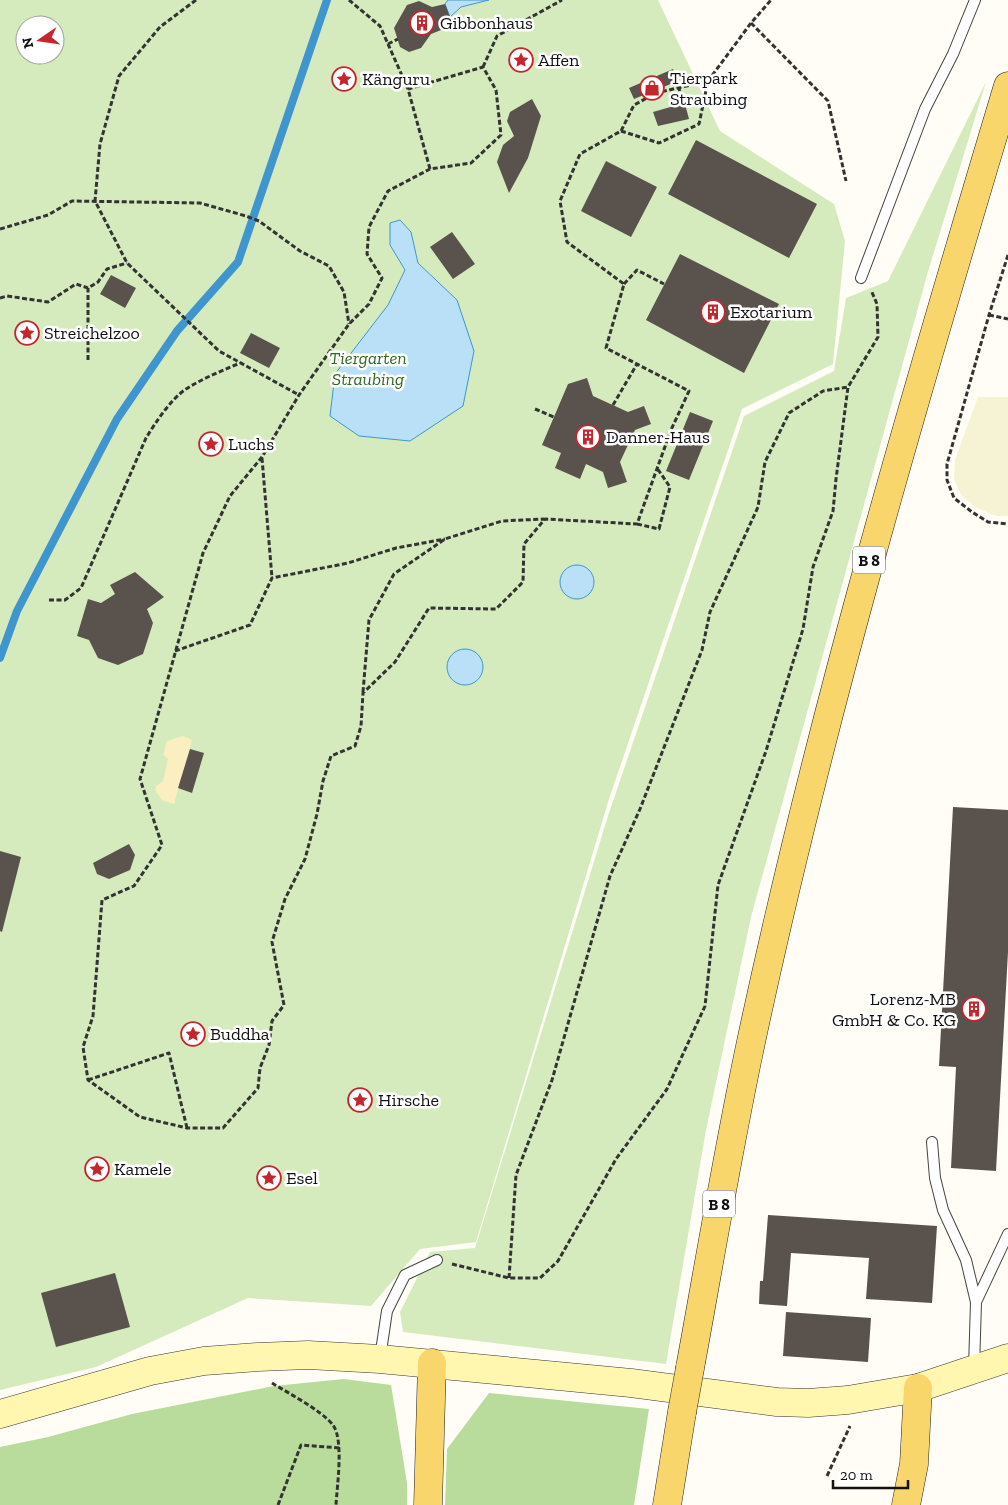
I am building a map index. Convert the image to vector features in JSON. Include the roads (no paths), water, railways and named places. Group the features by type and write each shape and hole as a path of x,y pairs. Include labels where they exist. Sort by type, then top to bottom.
{"main road":[{"name":"B 8","path":"667,1505 724,1180 752,1040 801,826 884,505 1008,86"},
{"path":"428,1505 432,1363"},
{"path":"906,1505 914,1464 918,1388"}],"street":[{"path":"0,1414 150,1371 204,1361 258,1357 308,1355 432,1363 631,1383 777,1402 808,1403 848,1400 918,1388 1008,1358"}],"lane":[{"path":"862,278 925,109 953,54 975,0"},
{"path":"932,1142 934,1178 941,1202 966,1260 976,1302 974,1369"},
{"path":"976,1302 1008,1234"},
{"path":"380,1359 386,1310 405,1275 438,1260"}],"water":[{"path":"448,0 489,0 461,7 450,17 445,4"},
{"path":"400,220 411,232 418,263 457,300 474,351 463,406 410,441 359,436 330,416 335,374 388,305 405,270 390,245 390,223"},
{"path":"577,565 584,566 589,570 593,575 593,589 589,594 584,598 577,599 570,598 565,594 561,589 560,582 561,575 565,570 570,566"},
{"path":"465,649 472,650 478,654 482,660 482,674 478,680 472,684 465,685 458,684 452,680 448,674 447,667 448,660 452,654 458,650"}],"waterway":[{"path":"0,658 17,611 117,419 177,331 238,262 327,0"}],"place":[{"name":"Gibbonhaus","path":"422,23"},
{"name":"Affen","path":"521,60"},
{"name":"Känguru","path":"344,79"},
{"name":"Tierpark Straubing","path":"652,88"},
{"name":"Exotarium","path":"713,312"},
{"name":"Streichelzoo","path":"27,333"},
{"name":"Danner-Haus","path":"588,437"},
{"name":"Luchs","path":"211,444"},
{"name":"Lorenz-MB GmbH & Co. KG","path":"974,1009"},
{"name":"Buddha","path":"193,1034"},
{"name":"Hirsche","path":"360,1100"},
{"name":"Kamele","path":"97,1169"},
{"name":"Esel","path":"269,1178"}],"park label":[{"name":"Tiergarten Straubing","path":"368,368"}]}
